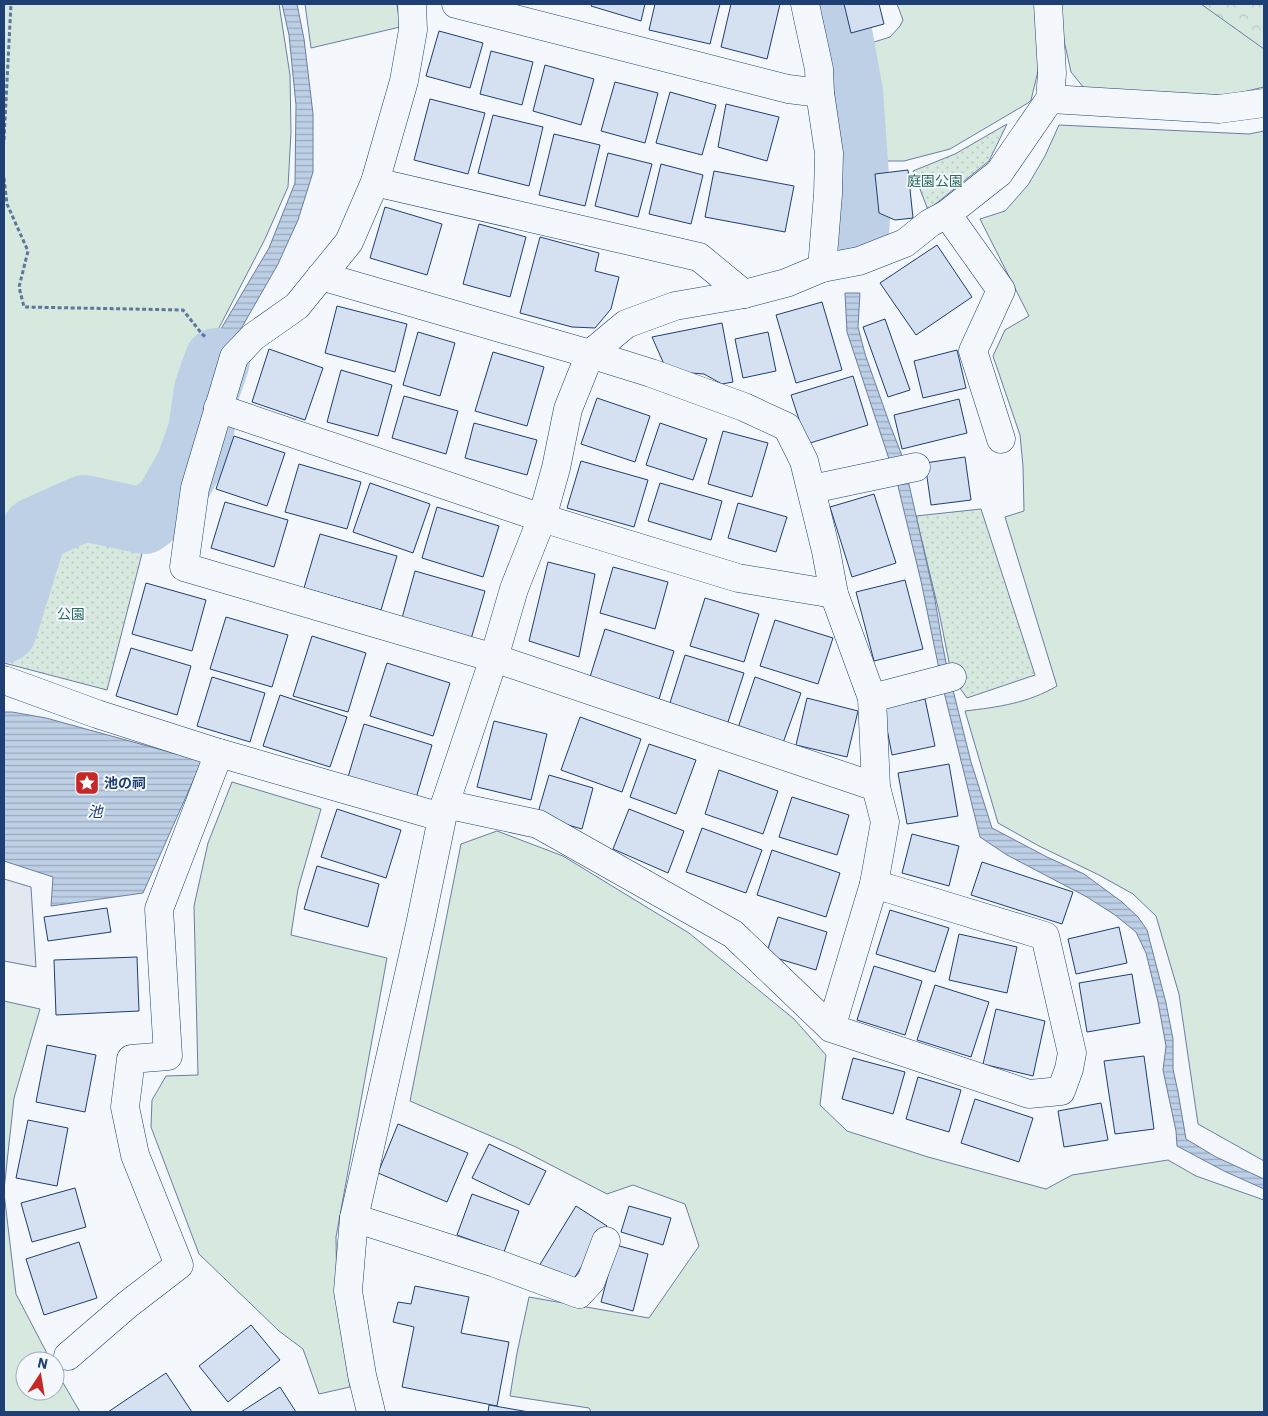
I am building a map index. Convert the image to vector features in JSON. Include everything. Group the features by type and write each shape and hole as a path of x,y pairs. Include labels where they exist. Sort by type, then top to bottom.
{"street":[{"path":"412,4 413,30 404,81 375,182 349,242 298,306 253,337 234,357 195,488 184,567 494,658 876,787"},
{"path":"456,4 770,85 820,93"},
{"path":"805,4 819,69 820,93 829,153 822,268"},
{"path":"371,1412 362,1375 348,1290 354,1218 420,925 443,810 494,658 514,589 542,518 556,468 568,409 590,354 626,324 675,306 744,294 786,283 822,268 859,261 905,243 930,223 947,214 999,172 1050,99 1052,73 1048,4"},
{"path":"1050,99 1219,109 1264,103"},
{"path":"375,182 699,257 744,294"},
{"path":"947,214 1001,290 973,350 1001,439"},
{"path":"320,276 651,373 744,407 787,427 804,461 826,551 834,594 872,698 876,787 885,822 874,884 831,1028"},
{"path":"218,408 542,518 738,578 834,594"},
{"path":"812,489 916,467"},
{"path":"872,698 944,679"},
{"path":"6,682 97,714 219,753 443,810 538,824 733,934 831,1028 1029,1094 1061,1091 1069,1069 1072,1053 1045,936 874,884"},
{"path":"68,1356 178,1264 135,1155 125,1107 131,1059 168,1056 159,910 219,753"},
{"path":"354,1218 494,1263 579,1294 591,1281 606,1241"}],"path":[{"path":"4,140 11,4"},
{"path":"4,178 7,204 28,251 19,287 24,307 183,310 202,334 234,357"}],"green space":[{"path":"4,4 279,4 290,75 291,132 288,187 265,239 192,380 182,426 184,454 163,482 129,494 92,491 26,520 4,596"},
{"path":"305,4 397,4 400,27 311,48"},
{"path":"897,4 1036,4 1038,71 1031,100 950,149 904,161 868,161 858,47 890,37 900,26 903,20"},
{"path":"1056,4 1264,4 1264,87 1230,95 1106,96 1084,88 1071,72"},
{"path":"1201,4 1264,4 1264,49"},
{"name":"庭園公園","path":"1007,124 989,161 928,210 913,171 955,154"},
{"path":"1059,125 1249,134 1264,131 1264,1161 1198,1124 1179,994 1156,916 1133,894 998,823 965,711 1001,706 1024,700 1035,697 1057,686 1005,517 1024,511 1023,466 1020,435 993,356 1005,330 1029,316 980,219 1005,211 1028,185 1045,156"},
{"path":"981,509 1035,675 967,698 952,677 916,516"},
{"name":"公園","path":"87,523 146,538 107,690 4,663 28,566 49,540"},
{"path":"232,782 321,809 298,889 291,935 387,958 336,1237 337,1303 350,1387 319,1394 303,1349 279,1331 199,1254 151,1127 152,1100 166,1076 198,1075 194,906 208,843"},
{"path":"497,831 563,856 689,933 794,1019 826,1055 820,1105 847,1131 928,1157 1046,1189 1072,1175 1168,1160 1196,1176 1264,1200 1264,1412 591,1412 589,1408 510,1396 529,1297 649,1318 699,1246 685,1204 633,1185 607,1194 516,1147 410,1101 461,844"},
{"path":"4,1001 40,1009 14,1098 4,1190"},
{"path":"4,1193 16,1294 46,1351 15,1351 15,1401 65,1401 65,1386 80,1412 4,1412"}],"shaded area":[{"path":"4,879 31,887 36,967 4,961"}],"water":[{"path":"282,4 297,4 304,39 313,114 313,172 298,220 278,264 238,334 232,341 218,334 269,248 295,183 296,105 289,35"},
{"path":"820,4 838,4 847,34 860,136 866,214 848,233 837,63 827,38"},
{"path":"845,293 860,293 858,327 865,354 903,458 889,459 847,332"},
{"path":"908,480 935,600 948,673 940,674 921,581 897,482"},
{"path":"953,690 971,762 992,828 1084,874 1122,902 1138,917 1147,930 1166,1003 1173,1039 1173,1069 1186,1139 1216,1157 1264,1179 1264,1189 1224,1171 1177,1146 1176,1131 1163,1070 1166,1046 1158,1002 1146,953 1136,932 1115,915 1087,897 1007,855 980,837 944,692"},
{"name":"池","path":"4,712 46,718 202,761 143,893 51,906 53,877 4,861"}],"building":[{"path":"592,4 645,4 641,21 591,6"},
{"path":"655,4 720,4 710,44 649,30"},
{"path":"731,4 780,4 767,59 721,47"},
{"path":"844,4 879,4 884,24 851,33"},
{"path":"439,31 483,43 470,88 426,76"},
{"path":"491,51 533,62 522,105 480,94"},
{"path":"545,65 594,79 581,125 533,111"},
{"path":"615,82 658,93 645,143 601,131"},
{"path":"670,92 716,105 702,155 656,143"},
{"path":"430,99 485,113 468,174 414,160"},
{"path":"726,104 779,117 767,161 718,147"},
{"path":"493,115 543,127 529,186 478,173"},
{"path":"554,134 600,145 585,206 539,195"},
{"path":"608,153 652,164 638,217 595,206"},
{"path":"661,164 703,175 691,224 649,214"},
{"path":"908,170 913,218 895,220 879,213 875,174"},
{"path":"714,171 794,186 785,232 705,217"},
{"path":"385,207 442,224 427,275 370,258"},
{"path":"479,224 526,237 510,297 463,284"},
{"path":"540,237 599,253 595,271 619,277 611,309 595,328 572,327 520,313"},
{"path":"937,245 972,297 916,335 880,283"},
{"path":"822,302 842,370 796,383 776,315"},
{"path":"337,306 407,324 395,372 325,353"},
{"path":"885,319 910,390 888,397 863,327"},
{"path":"722,323 733,382 722,384 704,374 667,371 652,337"},
{"path":"418,332 455,343 440,396 403,385"},
{"path":"768,332 776,371 743,378 735,339"},
{"path":"269,349 323,368 305,420 252,402"},
{"path":"957,350 966,388 923,398 914,361"},
{"path":"493,352 544,367 527,426 475,411"},
{"path":"341,370 392,385 378,436 327,422"},
{"path":"853,376 868,425 807,444 791,395"},
{"path":"404,396 458,411 446,454 392,438"},
{"path":"597,398 650,416 635,462 581,444"},
{"path":"959,399 967,433 902,449 894,415"},
{"path":"474,423 537,440 527,475 465,458"},
{"path":"660,423 707,439 693,480 646,465"},
{"path":"723,431 768,443 752,497 708,484"},
{"path":"234,436 285,453 267,506 216,489"},
{"path":"965,457 971,500 931,505 925,463"},
{"path":"581,461 648,480 634,527 567,508"},
{"path":"299,464 361,482 347,529 285,512"},
{"path":"370,483 430,504 413,553 353,532"},
{"path":"660,483 722,501 711,540 648,521"},
{"path":"874,494 896,563 852,577 830,507"},
{"path":"225,502 288,520 274,567 211,548"},
{"path":"738,503 787,517 776,552 728,538"},
{"path":"437,507 499,526 483,577 422,558"},
{"path":"320,534 397,556 381,610 304,588"},
{"path":"548,562 595,574 579,657 529,641"},
{"path":"613,567 668,582 655,629 600,613"},
{"path":"415,571 485,591 471,639 402,618"},
{"path":"905,580 923,649 874,661 856,592"},
{"path":"146,583 206,600 192,651 132,634"},
{"path":"705,598 759,614 744,662 690,646"},
{"path":"226,617 288,635 272,687 210,669"},
{"path":"775,620 833,638 818,684 760,666"},
{"path":"605,629 674,651 659,699 590,677"},
{"path":"312,636 366,653 348,712 293,696"},
{"path":"131,648 191,666 177,715 116,696"},
{"path":"685,655 744,673 727,725 669,706"},
{"path":"387,663 450,683 433,736 370,716"},
{"path":"212,677 265,693 250,742 197,726"},
{"path":"755,677 801,693 783,743 738,728"},
{"path":"280,695 347,717 330,767 263,746"},
{"path":"807,698 858,711 847,757 796,745"},
{"path":"925,699 935,746 892,755 883,708"},
{"path":"580,717 641,739 622,792 561,770"},
{"path":"494,721 547,734 531,800 477,787"},
{"path":"364,724 432,745 416,798 348,777"},
{"path":"649,744 696,760 676,814 630,797"},
{"path":"949,764 958,816 907,824 898,773"},
{"path":"719,770 778,791 763,834 705,814"},
{"path":"549,775 593,788 582,829 537,816"},
{"path":"792,797 849,815 837,855 779,837"},
{"path":"337,809 401,830 386,878 321,857"},
{"path":"629,809 684,831 668,873 613,849"},
{"path":"702,828 762,850 746,893 686,872"},
{"path":"912,834 959,846 949,886 902,873"},
{"path":"772,850 840,873 826,917 757,895"},
{"path":"982,862 1073,892 1062,924 971,895"},
{"path":"317,866 379,884 368,927 304,909"},
{"path":"107,908 111,932 48,941 44,917"},
{"path":"890,910 949,928 935,972 876,954"},
{"path":"778,917 827,932 816,970 766,955"},
{"path":"1119,927 1127,963 1076,974 1068,939"},
{"path":"959,934 1017,947 1007,993 949,980"},
{"path":"137,957 139,1011 56,1015 54,960"},
{"path":"874,966 922,981 905,1035 857,1020"},
{"path":"1132,974 1140,1023 1087,1032 1079,983"},
{"path":"935,985 989,1002 971,1057 917,1040"},
{"path":"996,1009 1045,1021 1033,1076 983,1064"},
{"path":"47,1045 96,1055 85,1112 36,1102"},
{"path":"1144,1056 1154,1129 1115,1134 1104,1061"},
{"path":"853,1058 905,1072 893,1114 842,1099"},
{"path":"918,1077 961,1090 949,1132 906,1119"},
{"path":"975,1099 1033,1118 1019,1162 961,1143"},
{"path":"1101,1103 1108,1140 1064,1147 1058,1111"},
{"path":"28,1120 68,1128 57,1186 16,1178"},
{"path":"398,1124 468,1153 447,1202 378,1173"},
{"path":"489,1144 546,1171 529,1205 472,1178"},
{"path":"75,1188 86,1227 32,1242 21,1203"},
{"path":"472,1194 519,1211 504,1252 457,1235"},
{"path":"576,1206 607,1226 570,1285 539,1266"},
{"path":"629,1206 671,1218 663,1245 621,1232"},
{"path":"79,1242 97,1298 44,1315 26,1259"},
{"path":"616,1245 648,1254 633,1311 601,1302"},
{"path":"415,1286 469,1297 461,1333 509,1342 497,1406 402,1387 414,1327 393,1322 398,1302 411,1304"},
{"path":"251,1325 280,1360 228,1402 199,1366"},
{"path":"166,1373 192,1412 108,1412"},
{"path":"280,1387 296,1412 241,1412"},
{"path":"489,1405 529,1412 488,1412"}],"waterway":[{"path":"832,4 850,92 858,205 856,232"},
{"path":"4,630 35,530 84,508 144,521 167,504 189,465 201,431 207,390 217,361"}],"place":[{"name":"池の祠","path":"87,783"}]}
